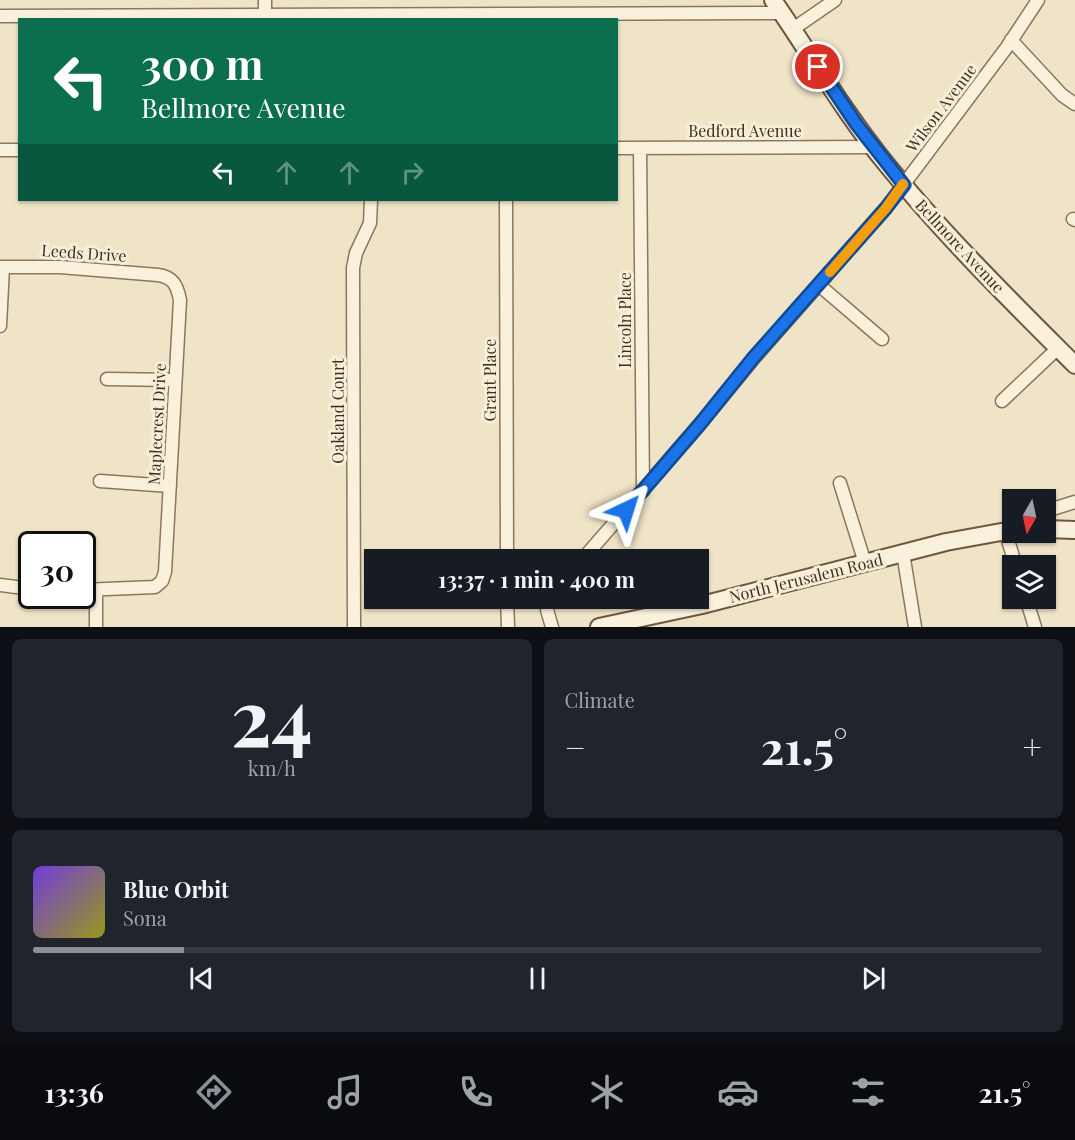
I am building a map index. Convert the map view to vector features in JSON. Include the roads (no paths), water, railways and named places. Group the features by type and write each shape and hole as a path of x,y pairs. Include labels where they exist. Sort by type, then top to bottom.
{"main road":[{"name":"Bellmore Avenue","path":"777,7 857,125 904,185 1075,365"},
{"path":"1056,529 1075,530"},
{"name":"North Jerusalem Road","path":"599,627 659,621 865,563 1002,530"}],"street":[{"path":"265,0 265,17"},
{"path":"793,29 835,0"},
{"name":"Wilson Avenue","path":"592,549 754,357 886,208 1011,40 1038,0"},
{"path":"0,16 265,17 777,7"},
{"path":"1011,40 1062,94 1075,104"},
{"name":"Bedford Avenue","path":"618,148 874,147"},
{"name":"Lincoln Place","path":"640,148 643,491"},
{"path":"0,150 18,150"},
{"name":"Oakland Court","path":"354,627 353,268 356,253 370,223 371,201"},
{"name":"Grant Place","path":"506,201 507,549"},
{"path":"0,326 2,267"},
{"name":"Leeds Drive","path":"2,267 60,267 165,276"},
{"name":"Maplecrest Drive","path":"96,590 155,587 162,580 166,561 180,300 174,281 165,276"},
{"path":"819,285 882,339"},
{"path":"1002,401 1058,348"},
{"path":"107,379 175,380"},
{"path":"100,481 170,486"},
{"path":"840,483 865,563"},
{"path":"1056,508 1075,501"},
{"path":"903,553 915,627"},
{"path":"0,585 18,587"},
{"path":"96,609 96,627"},
{"path":"507,609 508,627"},
{"path":"548,609 552,627"},
{"path":"1029,609 1035,627"}]}
